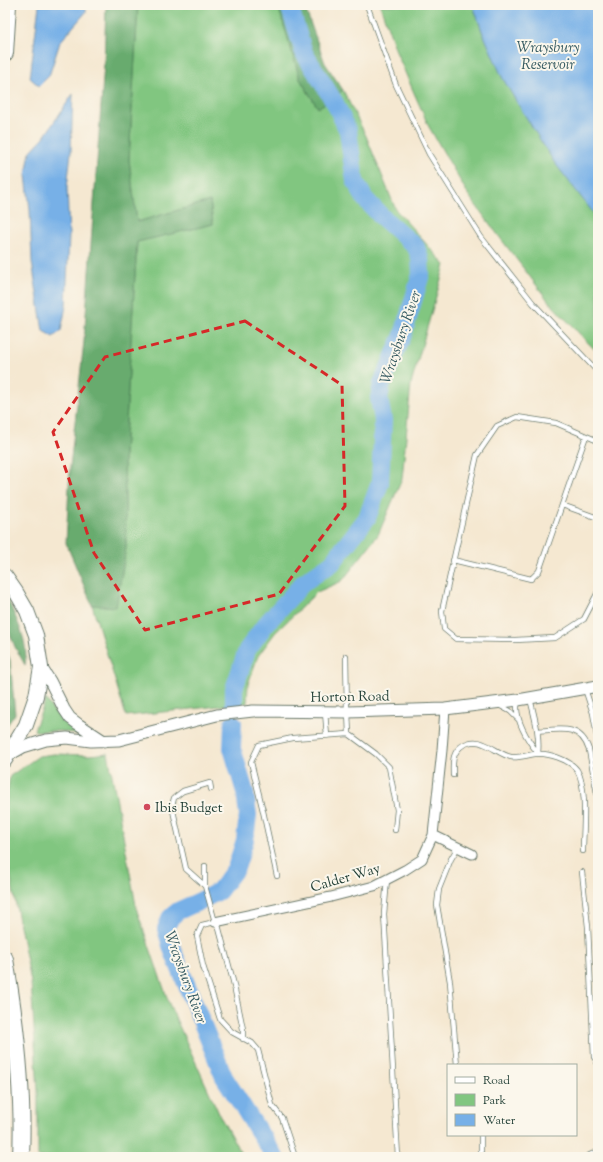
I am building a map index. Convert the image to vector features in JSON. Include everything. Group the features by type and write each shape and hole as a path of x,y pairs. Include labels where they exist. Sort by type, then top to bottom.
{"highway":[{"path":"5,53 8,5"},
{"path":"5,576 27,611 36,635 41,667 36,696 26,725 7,758"},
{"path":"5,959 18,1048 22,1116 21,1157"}],"street":[{"path":"41,667 70,718 104,741"},
{"name":"Horton Road","path":"7,758 23,747 46,740 67,738 91,742 119,740 224,714 253,711 347,712 445,709 518,700 598,686"},
{"name":"Calder Way","path":"216,922 374,886 405,870 422,859 433,835 445,709"},
{"path":"433,835 472,854"}],"lane":[{"path":"368,5 396,85 429,154 481,237 533,303 598,372"},
{"path":"598,441 556,423 517,417 497,426 477,456 442,611 444,629 456,639 515,640 555,638 584,619 598,592"},
{"path":"453,560 531,579 539,571 586,436"},
{"path":"562,505 598,518"},
{"path":"346,656 348,734"},
{"path":"585,688 595,713 598,742"},
{"path":"530,698 538,731 538,753"},
{"path":"518,700 516,709 520,721 528,742 538,753"},
{"path":"496,703 510,711 520,721"},
{"path":"325,712 327,736"},
{"path":"538,731 564,729 574,731 582,737 590,750 598,799"},
{"path":"277,876 251,762 259,745 292,738 348,734 376,754 389,767 397,810 395,830"},
{"path":"453,775 455,754 462,746 471,742 481,742 511,757 538,753 563,759 575,768 579,774 584,794 583,851"},
{"path":"205,886 186,869 172,806 174,798 182,791 210,783 211,790"},
{"path":"457,1064 450,982 437,905 439,889 451,859 458,847"},
{"path":"205,866 205,886 232,981 243,1029 243,1039"},
{"path":"582,872 588,927 594,1057 598,1064"},
{"path":"387,879 384,914 398,1157"},
{"path":"216,922 202,925 197,936 203,966 220,1019 232,1032 252,1043 258,1050 272,1105 282,1118 295,1157"},
{"path":"480,1136 481,1157"},
{"path":"586,1157 598,1150"}],"highlighted area":[{"path":"245,321 342,385 345,506 279,594 145,630 94,553 53,432 105,357"}],"green space":[{"path":"106,5 138,5 129,160 137,222 210,201 213,224 137,242 124,454 126,548 116,607 92,605 66,543 70,467 84,341 104,64"},
{"path":"138,5 278,5 300,79 318,108 343,90 366,136 396,210 445,265 411,384 402,479 378,535 342,581 317,592 275,633 258,656 248,684 247,703 126,716 92,605 116,607 126,548 124,454 137,242 213,224 210,201 137,222 129,160"},
{"path":"278,5 304,5 325,63 343,90 318,108 300,79"},
{"path":"380,5 473,5 482,31 598,219 598,353 550,303 469,196 429,127 397,54"},
{"path":"5,597 8,600 24,640 26,656 25,665 15,647 5,621"},
{"path":"5,646 10,660 15,714 5,728"},
{"path":"46,699 60,718 66,723 93,738 61,731 35,731 34,730"},
{"path":"108,753 137,911 170,1006 221,1118 243,1157 38,1157 38,1091 31,982 5,849 5,807 10,776 39,756 54,754 90,755"}],"water":[{"path":"39,5 86,5 86,12 60,42 49,76 39,86 30,78"},
{"name":"Wraysbury Reservoir","path":"473,5 598,5 598,219 554,162 516,101 502,77 482,31"},
{"path":"73,94 71,152 67,188 69,236 66,306 61,331 53,337 43,331 32,262 30,210 26,175 30,152 44,137"}],"waterway":[{"name":"Wraysbury River","path":"234,704 234,689 247,650 265,625 304,582 332,563 367,518 380,483 383,420 379,398 382,383 403,335 421,274 420,258 416,247 382,217 365,199 355,181 348,131 335,103 304,53 289,5"},
{"name":"Wraysbury River","path":"233,723 232,748 245,792 248,815 245,840 236,868 219,891 178,911 170,918 166,929 172,949 224,1077 275,1157"}],"place":[{"name":"Ibis Budget","path":"147,807"}]}
